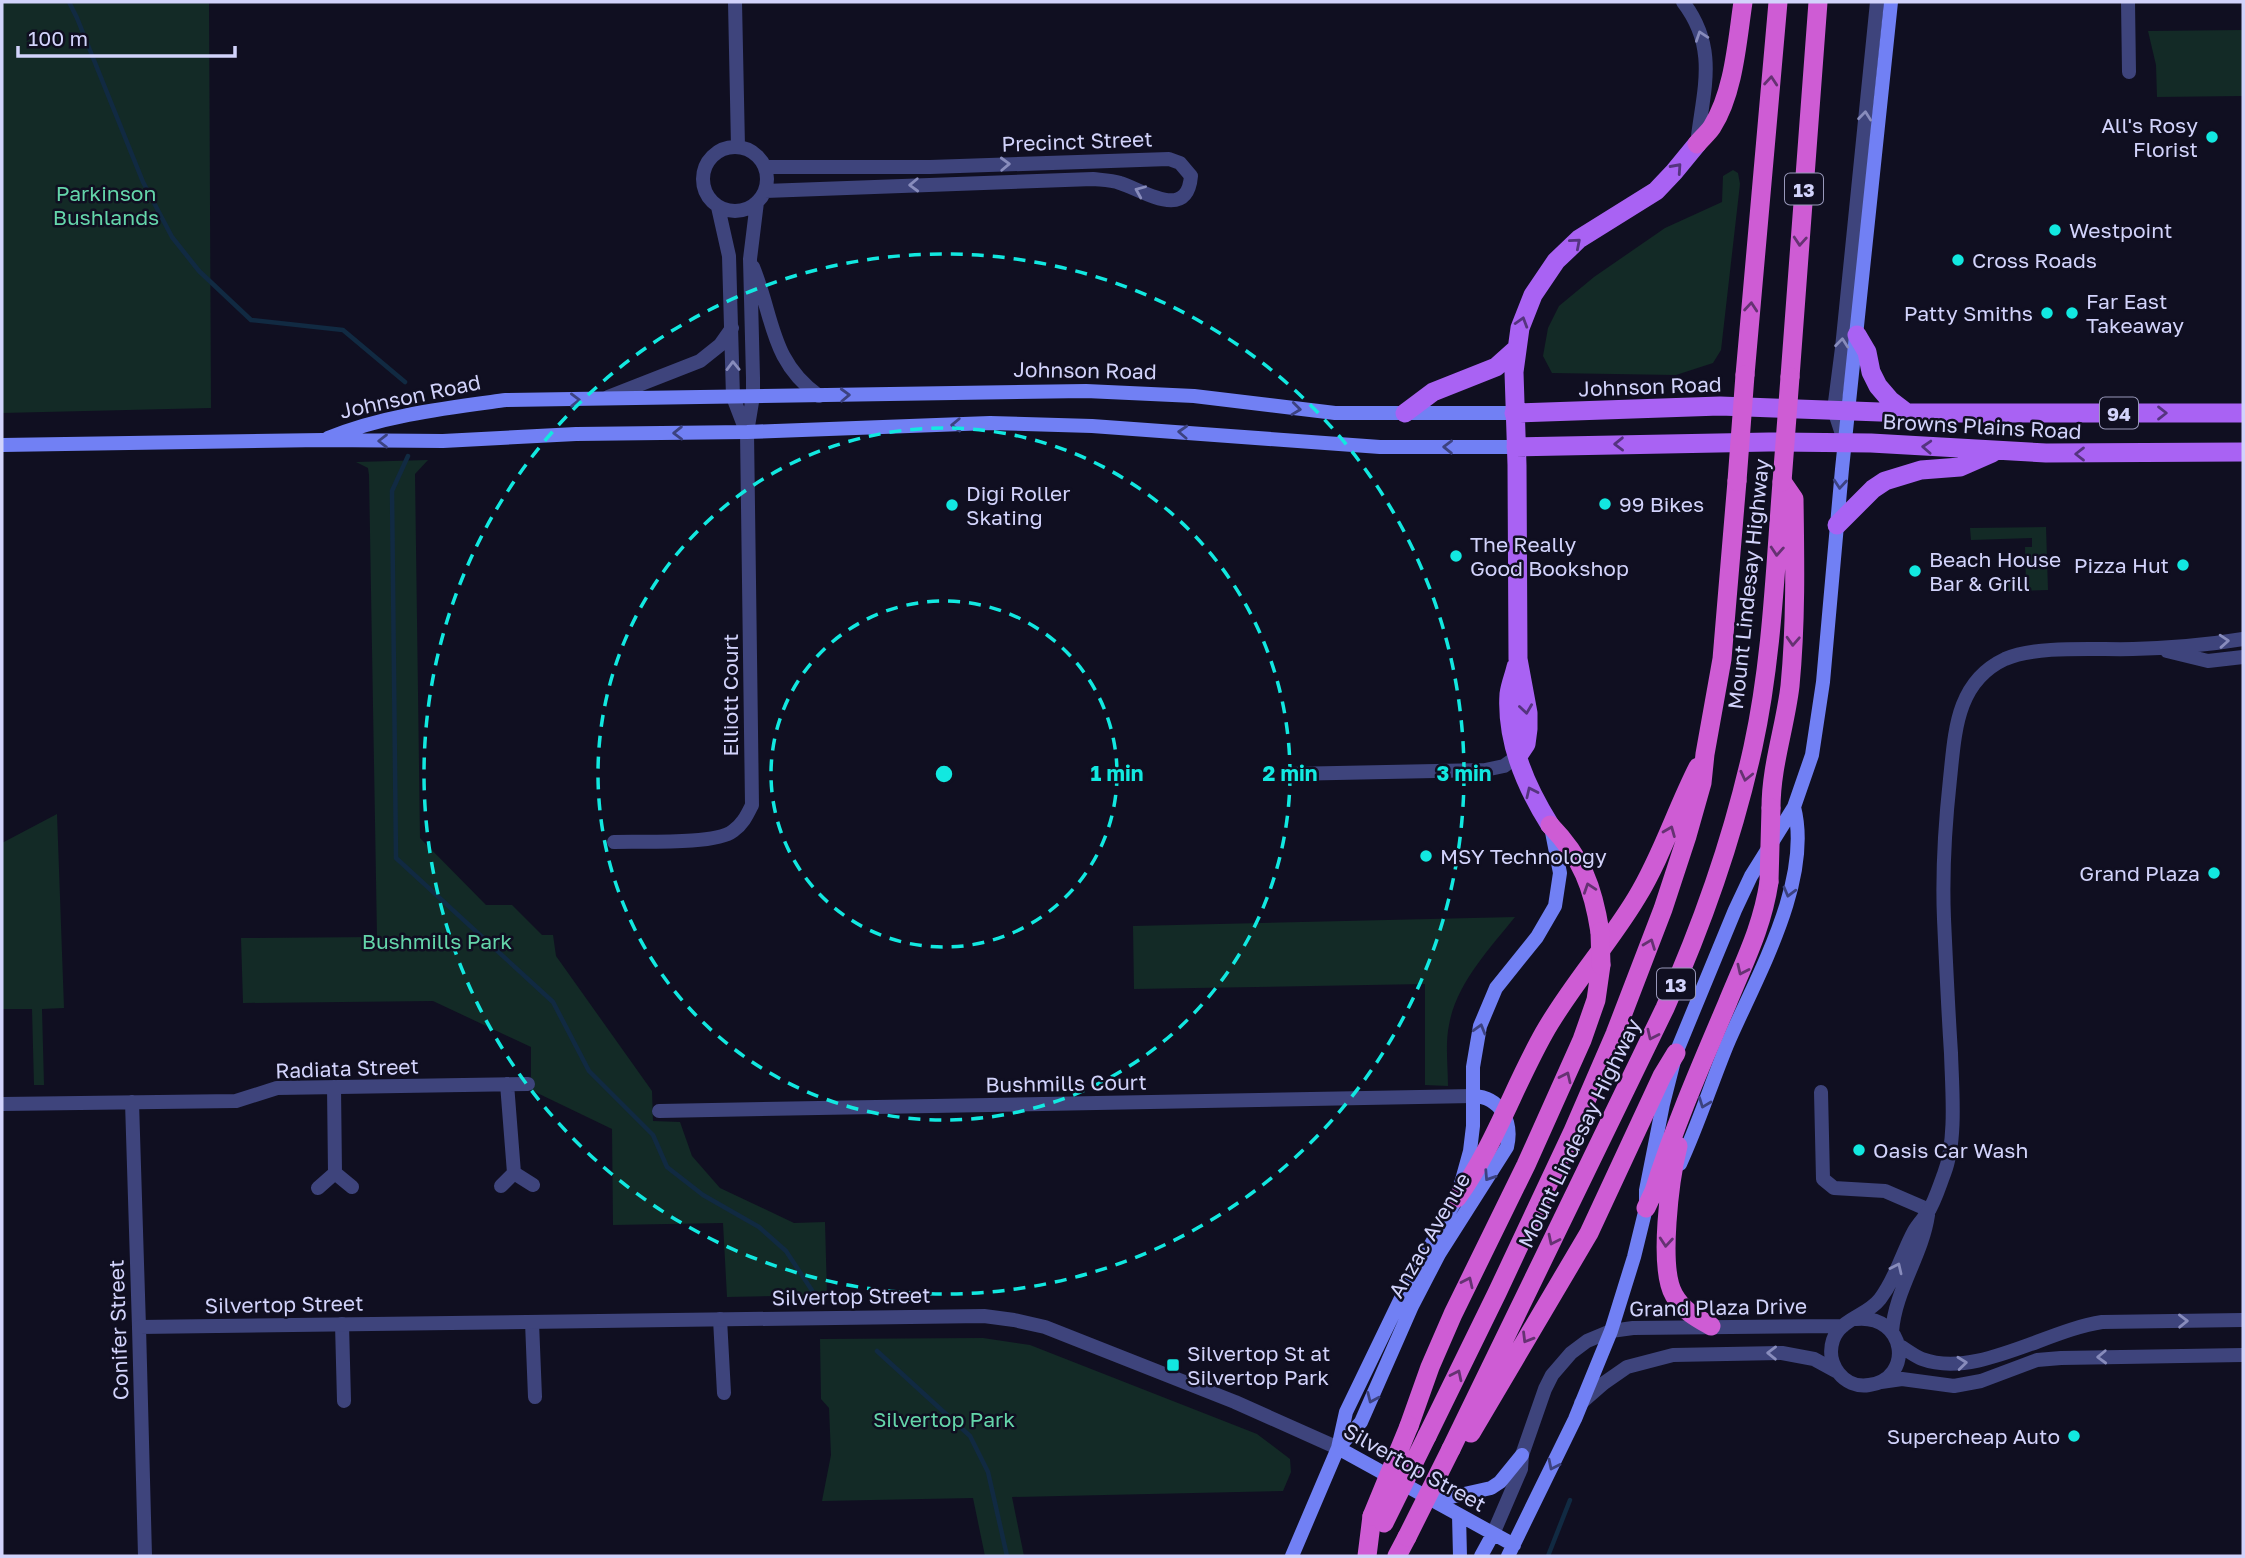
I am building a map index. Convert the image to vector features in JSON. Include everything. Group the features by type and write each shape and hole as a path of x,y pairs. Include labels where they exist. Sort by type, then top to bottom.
{"highway":[{"path":"1697,144 1712,127 1722,104 1743,2"},
{"name":"Mount Lindesay Highway","path":"1367,1556 1378,1520 1427,1436 1553,1175 1615,1034 1663,909 1702,783 1722,659 1778,2"},
{"name":"Mount Lindesay Highway","path":"1397,1556 1665,1008 1695,941 1731,836 1756,732 1769,650 1818,2"},
{"path":"1646,1208 1764,915 1769,882 1773,775 1790,687 1794,615 1794,499 1782,482"},
{"path":"1457,1198 1473,1177 1548,1026 1638,896 1705,754"},
{"path":"1378,1520 1430,1367 1526,1165 1582,1040 1596,1000 1601,965 1596,909 1581,866 1570,846 1550,825"},
{"path":"1451,1449 1471,1434 1589,1233 1662,1076 1676,1053"},
{"path":"1675,1131 1678,1146 1665,1258 1669,1285 1682,1306 1711,1326"}],"main road":[{"path":"1842,411 1857,335 1891,2"},
{"path":"1516,447 1515,350 1525,311 1538,287 1556,261 1587,234 1656,191 1697,144"},
{"path":"1857,335 1867,352 1871,372 1878,386 1890,400 1908,413"},
{"path":"1405,413 1433,392 1496,367 1515,350"},
{"name":"Johnson Road","path":"323,440 348,430 443,408 506,400 1086,391 1194,396 1335,413 1514,413 1720,406 1842,411"},
{"name":"Browns Plains Road","path":"1842,411 2243,413"},
{"name":"Johnson Road","path":"2,445 443,441 576,434 747,432 990,423 1092,426 1380,447 1845,443"},
{"path":"1511,1551 1581,1403 1611,1331 1646,1208 1646,1190 1657,1129 1676,1053 1746,887 1794,807 1812,755 1819,718 1845,443"},
{"name":"Browns Plains Road","path":"1845,443 1995,452 2243,452"},
{"name":"Anzac Avenue","path":"1292,1556 1338,1448 1346,1412 1402,1296 1457,1198 1473,1126 1475,1046 1486,1011 1496,988 1537,937 1555,906 1559,889 1560,873 1550,825 1531,792 1512,735 1509,693 1518,659 1516,447"},
{"path":"1837,525 1872,489 1885,481 1921,470 1960,467 1995,452"},
{"path":"1675,1174 1726,1047 1779,928 1792,882 1796,852 1798,825 1794,807"},
{"path":"1473,1096 1481,1096 1497,1104 1505,1114"},
{"name":"Anzac Avenue","path":"1338,1448 1361,1422 1421,1287 1507,1147 1509,1131 1505,1114"},
{"name":"Silvertop Street","path":"1338,1448 1493,1534 1511,1551"},
{"path":"1433,1501 1491,1488 1500,1482 1522,1455"},
{"path":"1459,1515 1460,1556"},
{"path":"1481,1556 1493,1534"}],"street":[{"path":"735,2 738,147"},
{"path":"1683,2 1699,29 1707,62 1707,86 1697,144"},
{"path":"1845,443 1842,411 1877,2"},
{"path":"2128,2 2129,72"},
{"path":"738,147 753,152 765,167 767,175 750,259 752,396 747,432 733,397 729,256 718,207 706,194 703,186 704,167 717,152 738,147"},
{"name":"Precinct Street","path":"761,197 841,188 1093,179 1121,183 1171,201 1179,199 1188,190 1191,176 1180,163 1169,159 930,167 765,167"},
{"path":"841,167 841,188"},
{"path":"718,207 739,212 761,197"},
{"path":"750,259 781,353 802,383 819,396"},
{"path":"603,399 700,361 720,345 732,328"},
{"name":"Elliott Court","path":"614,842 712,839 731,833 744,821 752,804 747,432"},
{"path":"2222,453 2243,463"},
{"path":"1836,1371 1831,1352 1832,1342 1843,1326 1879,1301 1895,1274 1914,1230 1929,1210 1946,1170 1953,1124 1944,914 1945,827 1956,722 1968,690 1987,669 2007,658 2030,652 2156,648 2243,639"},
{"path":"2156,648 2207,661 2243,657"},
{"path":"1287,774 1485,770 1504,766 1518,756"},
{"path":"501,1186 514,1173 507,1084"},
{"name":"Radiata Street","path":"2,1104 236,1101 277,1088 528,1084"},
{"path":"318,1188 335,1173 334,1087"},
{"path":"1821,1092 1823,1179 1834,1188 1885,1191 1929,1210"},
{"name":"Bushmills Court","path":"659,1111 1473,1096"},
{"name":"Conifer Street","path":"132,1102 145,1556"},
{"path":"335,1173 352,1187"},
{"path":"514,1173 533,1185"},
{"path":"1880,1382 1896,1367 1899,1356 1893,1315 1925,1235 1929,1210"},
{"name":"Silvertop Street","path":"139,1327 984,1315 1045,1328 1235,1402 1338,1448"},
{"path":"720,1319 724,1393"},
{"path":"1856,1319 1876,1320 1921,1359 1952,1365 1990,1357 2081,1325 2102,1322 2243,1320"},
{"path":"532,1322 535,1397"},
{"path":"342,1324 344,1401"},
{"name":"Grand Plaza Drive","path":"1522,1455 1545,1389 1562,1362 1587,1341 1611,1331 1711,1326 1843,1326"},
{"path":"1581,1403 1627,1367 1673,1355 1782,1353 1814,1359 1851,1383 1871,1385 1902,1379 1954,1386 1981,1381 2037,1360 2243,1355"},
{"path":"1493,1534 1521,1469 1522,1455"}],"green space":[{"name":"Parkinson Bushlands","path":"2,2 209,2 211,408 2,413"},
{"path":"2243,30 2243,96 2157,97 2156,65 2148,31"},
{"path":"1733,170 1738,173 1740,184 1721,350 1713,363 1676,375 1552,373 1543,356 1548,328 1559,306 1594,277 1665,228 1722,202 1723,176"},
{"name":"Bushmills Park","path":"428,460 415,474 420,838 486,905 512,905 542,935 553,935 556,956 652,1091 653,1121 680,1122 692,1156 720,1188 794,1223 825,1222 827,1295 727,1297 723,1223 613,1225 612,1129 531,1090 531,1047 433,1001 243,1003 241,938 377,937 369,475 368,468 356,462"},
{"path":"2046,527 2048,590 1994,592 1994,582 2026,582 2025,547 2032,547 2032,538 1971,540 1970,528"},
{"path":"57,814 64,1008 42,1009 44,1085 34,1085 32,1009 2,1009 2,843"},
{"path":"1515,917 1475,967 1453,1010 1447,1040 1448,1086 1425,1085 1425,984 1134,989 1133,926"},
{"name":"Silvertop Park","path":"983,1338 1030,1345 1257,1434 1290,1459 1291,1472 1283,1491 1012,1497 1024,1556 985,1556 973,1498 822,1501 831,1455 829,1408 821,1399 820,1339"}],"waterway":[{"path":"69,2 143,182 172,237 199,271 251,320 343,330 405,382"},
{"path":"408,456 392,491 396,858 553,1002 589,1071 653,1135 667,1167 703,1195 759,1227 786,1251 813,1292"},
{"path":"877,1351 970,1436 988,1472 1007,1556"},
{"path":"1548,1556 1570,1500"}],"place":[{"name":"All's Rosy Florist","path":"2212,137"},
{"name":"Westpoint","path":"2055,230"},
{"name":"Cross Roads","path":"1958,260"},
{"name":"Patty Smiths","path":"2047,313"},
{"name":"Far East Takeaway","path":"2072,313"},
{"name":"99 Bikes","path":"1605,504"},
{"name":"Digi Roller Skating","path":"952,505"},
{"name":"The Really Good Bookshop","path":"1456,556"},
{"name":"Pizza Hut","path":"2183,565"},
{"name":"Beach House Bar & Grill","path":"1915,571"},
{"name":"MSY Technology","path":"1426,856"},
{"name":"Grand Plaza","path":"2214,873"},
{"name":"Oasis Car Wash","path":"1859,1150"},
{"name":"Silvertop St at Silvertop Park","path":"1173,1365"},
{"name":"Supercheap Auto","path":"2074,1436"}]}
